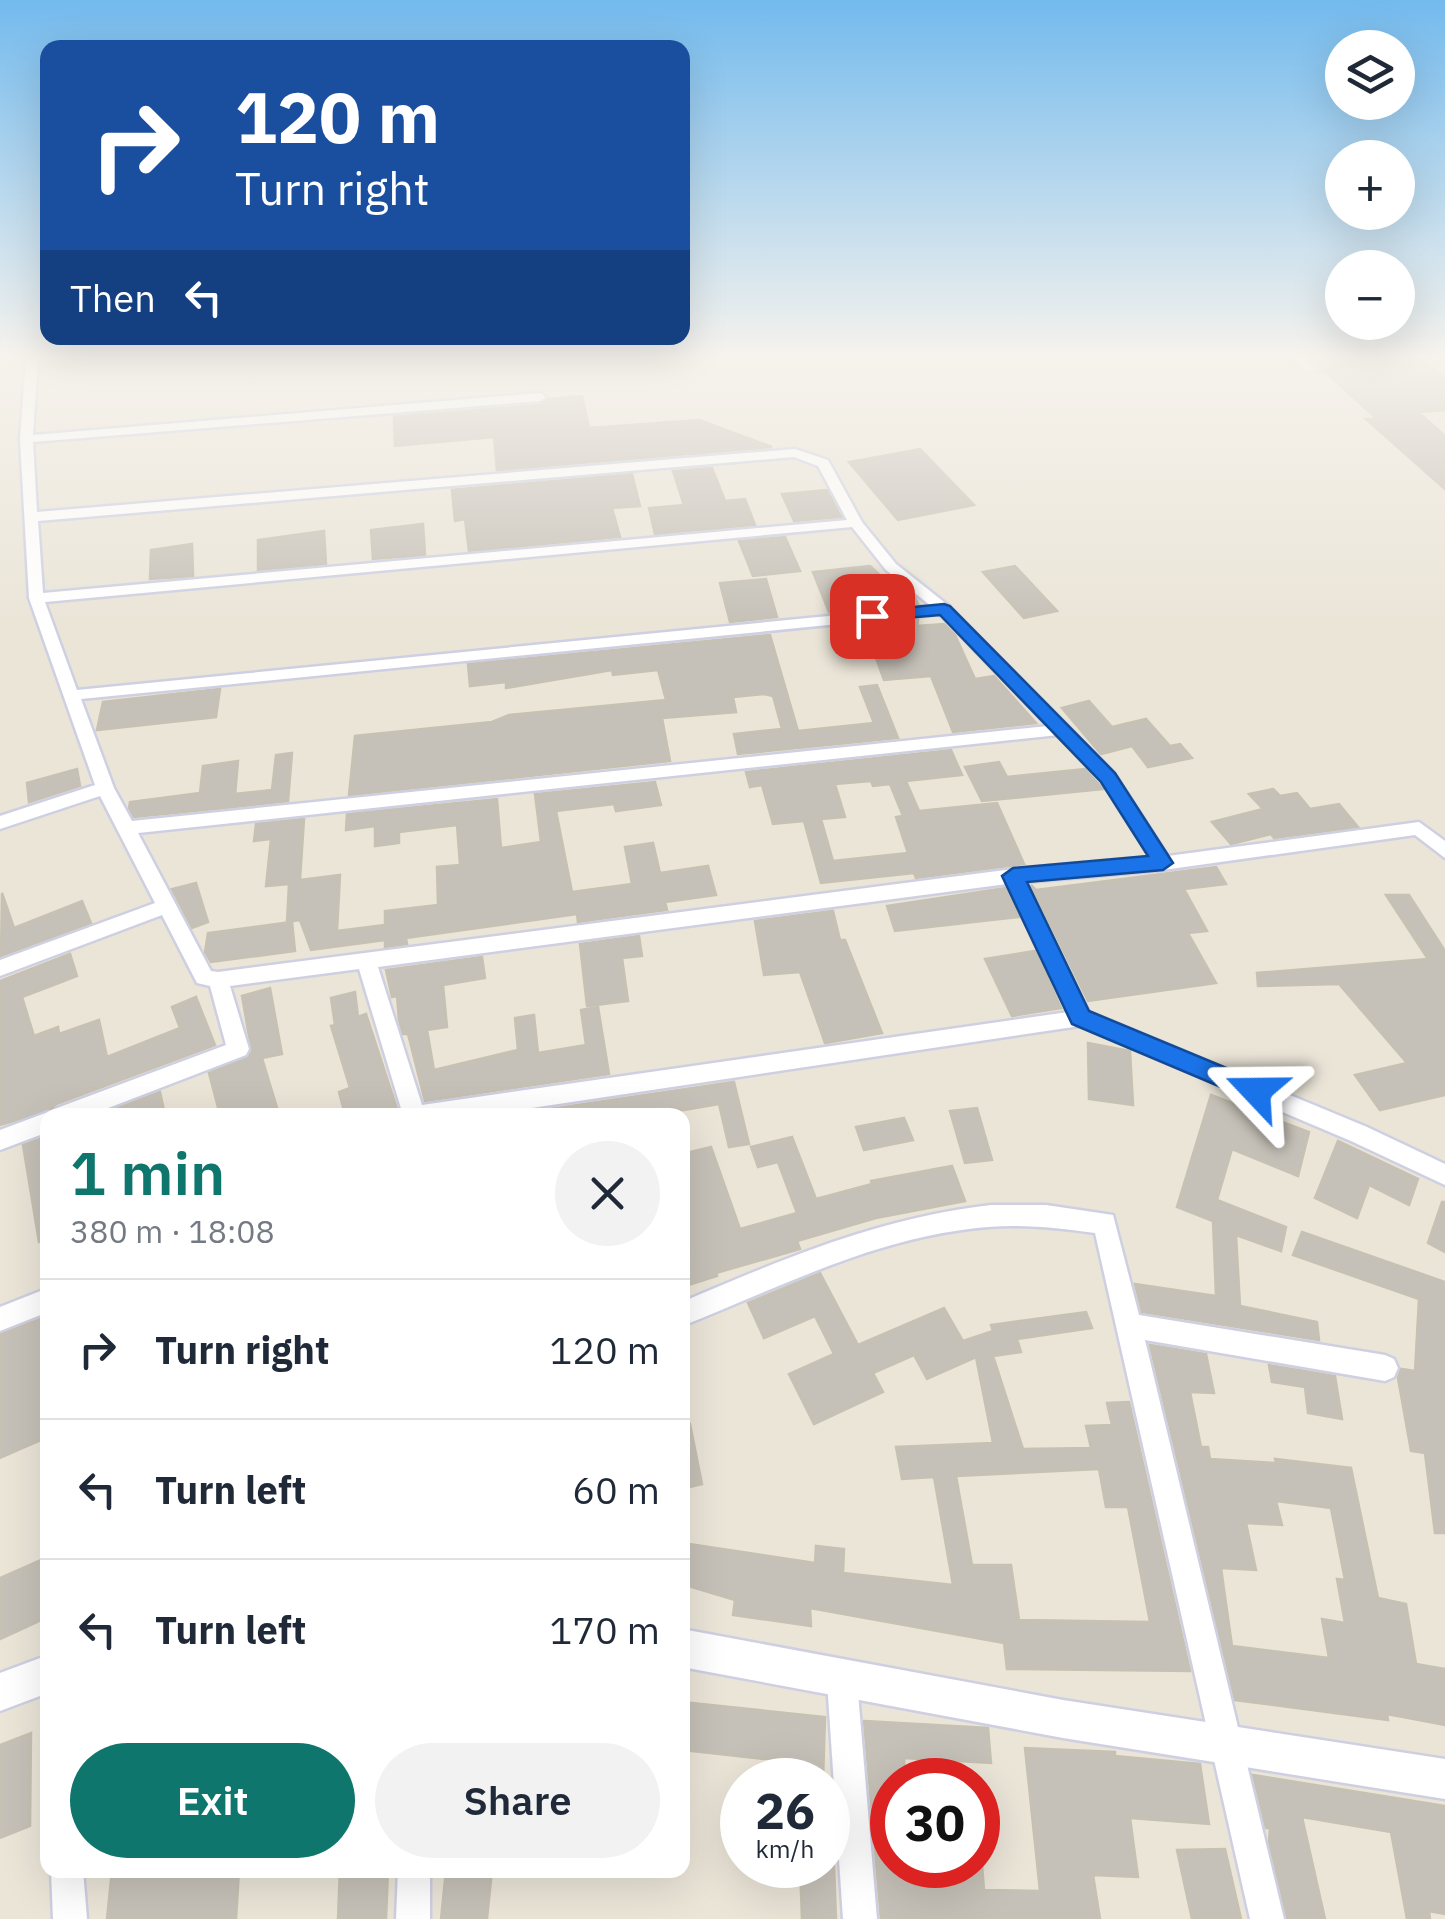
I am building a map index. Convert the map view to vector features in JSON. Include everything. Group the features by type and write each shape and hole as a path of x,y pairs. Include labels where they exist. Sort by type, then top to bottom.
{"street":[{"path":"26,447 36,598 105,788 204,977 218,980 1013,876 1163,863 1419,828 1445,851"},
{"path":"31,517 795,453 823,463 856,524 891,567 944,609 1108,777 1163,863"},
{"path":"36,598 856,524"},
{"path":"73,696 944,609"},
{"path":"128,828 1058,730"},
{"path":"0,823 105,788"},
{"path":"1013,876 1081,1018"},
{"path":"0,968 169,905"},
{"path":"366,961 416,1108"},
{"path":"83,1108 238,1049 218,980"},
{"path":"466,1108 1081,1018 1359,1134 1445,1175"},
{"path":"0,1140 40,1125"},
{"path":"690,1311 846,1244 929,1222 994,1212 1066,1216 1105,1223 1267,1919"},
{"path":"0,1319 40,1303"},
{"path":"1128,1325 1385,1368"},
{"path":"690,1650 1227,1748 1445,1779"},
{"path":"0,1692 40,1677"},
{"path":"842,1680 860,1919"},
{"path":"67,1878 70,1919"},
{"path":"412,1919 414,1878"}],"building":[{"path":"495,447 772,447 497,470"},
{"path":"1397,447 1445,447 1445,489"},
{"path":"920,449 974,505 898,520 849,462"},
{"path":"712,468 725,501 745,499 755,525 655,534 649,508 684,505 673,471"},
{"path":"632,474 640,506 612,508 620,537 469,551 465,519 455,521 452,490"},
{"path":"827,490 841,517 794,521 782,494"},
{"path":"423,524 425,555 373,559 371,530"},
{"path":"324,531 326,564 258,570 258,540"},
{"path":"785,537 800,571 753,576 739,541"},
{"path":"192,544 193,576 150,579 151,550"},
{"path":"870,566 899,593 915,598 918,604 829,612 813,572"},
{"path":"1015,566 1057,611 1024,618 983,572"},
{"path":"766,579 777,617 730,622 720,583"},
{"path":"918,620 917,626 944,624 955,635 975,679 994,676 1036,723 953,732 931,676 884,680 864,625"},
{"path":"770,635 798,731 874,723 860,687 877,685 898,738 738,754 734,734 782,729 773,696 733,697 736,712 662,718 670,761 349,795 355,736 492,722 509,715 666,700 658,670 613,675 612,670 506,688 506,682 470,686 468,664"},
{"path":"220,689 216,717 97,730 103,702"},
{"path":"1089,701 1112,727 1146,719 1170,746 1180,744 1192,758 1148,767 1132,746 1101,754 1062,708"},
{"path":"951,750 962,775 906,781 919,811 997,803 1024,864 916,878 914,873 821,883 804,821 773,824 762,785 750,787 746,772","holes":["871,781 873,786 890,784 903,816 896,817 908,853 833,861 821,819 845,817 835,784"]},
{"path":"292,753 288,801 234,807 235,794 272,790 276,755"},
{"path":"238,761 234,807 134,817 129,808 130,802 200,793 203,766"},
{"path":"999,762 1007,777 1085,769 1103,789 982,801 965,767"},
{"path":"77,769 80,786 29,802 27,783"},
{"path":"655,782 661,805 616,811 614,804 556,811 572,892 632,884 625,847 653,843 660,873 708,866 716,895 665,902 667,910 578,922 577,914 406,938 407,944 385,947 385,940 311,950 300,920 287,922 289,884 266,886 271,839 254,841 256,824 304,819 300,880 340,875 337,931 385,925 385,911 438,905 437,867 460,865 457,825 399,832 399,843 375,846 375,826 346,830 347,814 497,799 501,848 541,842 535,794"},
{"path":"1273,789 1280,796 1297,793 1310,809 1339,804 1358,827 1274,838 1271,834 1231,844 1212,822 1263,809 1249,794"},
{"path":"1216,867 1226,884 1184,889 1207,931 1188,933 1216,983 1088,1001 1031,885 1036,890"},
{"path":"196,883 208,922 192,928 172,889"},
{"path":"1005,888 1019,917 895,931 887,906"},
{"path":"2,893 14,928 82,901 91,923 1,956"},
{"path":"1386,895 1409,895 1445,951 1445,1095 1380,1110 1355,1075 1407,1063 1339,984 1258,986 1257,973 1428,959"},
{"path":"833,911 840,940 845,940 882,1033 825,1043 800,972 764,975 755,921"},
{"path":"292,922 295,951 211,962 205,952 208,933"},
{"path":"639,936 642,956 622,958 628,1001 587,1006 580,944"},
{"path":"1035,951 1061,1008 1012,1016 985,959"},
{"path":"70,954 77,976 22,997 34,1036 58,1027 59,1034 99,1020 107,1057 180,1028 172,1007 196,997 215,1045 53,1108 40,1108 40,1113 0,1125 0,981"},
{"path":"482,957 485,978 443,985 447,1027 427,1030 434,1070 518,1050 515,1018 534,1015 538,1053 586,1045 581,1010 598,1007 609,1074 425,1101 408,1034 403,1034 399,1020 397,996 392,997 386,970"},
{"path":"270,988 282,1054 262,1058 277,1108 218,1108 209,1073 252,1053 242,996"},
{"path":"355,992 358,1017 366,1014 397,1108 343,1108 339,1092 350,1088 331,1026 335,1025 331,998"},
{"path":"1088,1043 1130,1051 1133,1105 1089,1099"},
{"path":"734,1082 749,1144 729,1147 719,1104 690,1109 558,1108"},
{"path":"160,1092 163,1108 118,1108"},
{"path":"1211,1095 1309,1132 1298,1176 1232,1149 1217,1200 1286,1227 1281,1251 1236,1235 1240,1306 1317,1322 1319,1340 1142,1312 1135,1284 1216,1296 1213,1221 1177,1207"},
{"path":"977,1108 992,1160 965,1163 950,1111"},
{"path":"904,1118 913,1140 864,1150 856,1127"},
{"path":"792,1137 816,1199 872,1184 871,1181 952,1166 965,1201 876,1218 797,1241 800,1249 690,1284 690,1152 711,1147 740,1229 797,1213 778,1162 758,1167 751,1147"},
{"path":"40,1139 40,1242 39,1242 23,1145"},
{"path":"1338,1141 1418,1179 1409,1205 1369,1185 1357,1218 1315,1198"},
{"path":"1445,1202 1445,1252 1428,1243"},
{"path":"1302,1232 1445,1282 1445,1533 1435,1533 1425,1453 1411,1451 1398,1378 1401,1369 1415,1371 1419,1299 1293,1255"},
{"path":"820,1273 858,1345 944,1308 963,1341 993,1331 991,1325 1086,1312 1092,1328 1017,1339 1021,1352 993,1356 1023,1449 1091,1448 1086,1426 1112,1425 1107,1403 1129,1402 1190,1671 1007,1669 1004,1643 810,1608 811,1626 733,1615 735,1600 690,1586 690,1544 815,1563 816,1546 844,1549 843,1573 953,1585 934,1477 902,1479 896,1447 993,1443 976,1357 927,1379 914,1355 873,1373 883,1392 814,1424 789,1374 834,1354 815,1316 764,1338 748,1303","holes":["1099,1469 1106,1507 1128,1507 1150,1622 1019,1620 1011,1565 972,1565 956,1476"]},
{"path":"40,1319 40,1440 0,1458 0,1334"},
{"path":"1150,1345 1206,1354 1214,1393 1190,1392 1201,1447 1208,1447 1210,1459 1276,1463 1275,1459 1351,1468 1378,1598 1406,1604 1416,1664 1445,1669 1445,1725 1387,1714 1388,1720 1235,1700","holes":["1276,1501 1331,1508 1345,1580 1337,1579 1345,1623 1322,1619 1329,1658 1232,1646 1221,1568 1256,1570 1246,1523 1282,1525"]},
{"path":"1269,1365 1335,1376 1342,1419 1308,1413 1305,1387 1272,1382"},
{"path":"690,1424 702,1484 690,1487"},
{"path":"40,1560 40,1621 0,1639 0,1578"},
{"path":"690,1703 825,1717 824,1758 755,1758 690,1751"},
{"path":"864,1721 988,1728 991,1758 870,1758 870,1791"},
{"path":"31,1733 30,1826 0,1838 0,1745"},
{"path":"1025,1748 1115,1752 1115,1756 1200,1764 1209,1824 1130,1818 1138,1877 1093,1875 1100,1919 881,1919 878,1888 1040,1891"},
{"path":"1253,1775 1445,1806 1445,1914 1429,1911 1430,1919 1407,1919 1391,1832 1302,1817 1325,1919 1287,1919 1269,1842 1270,1828 1266,1828"},
{"path":"1225,1849 1241,1919 1192,1919 1177,1850"},
{"path":"111,1878 239,1878 236,1919 107,1919"},
{"path":"340,1878 388,1878 386,1919 338,1919"},
{"path":"445,1878 491,1878 487,1919 441,1919"},
{"path":"801,1888 835,1888 836,1919 802,1919"}],"route":[{"path":"872,616 944,609 1108,777 1163,863 1013,876 1081,1018 1256,1091"}]}
